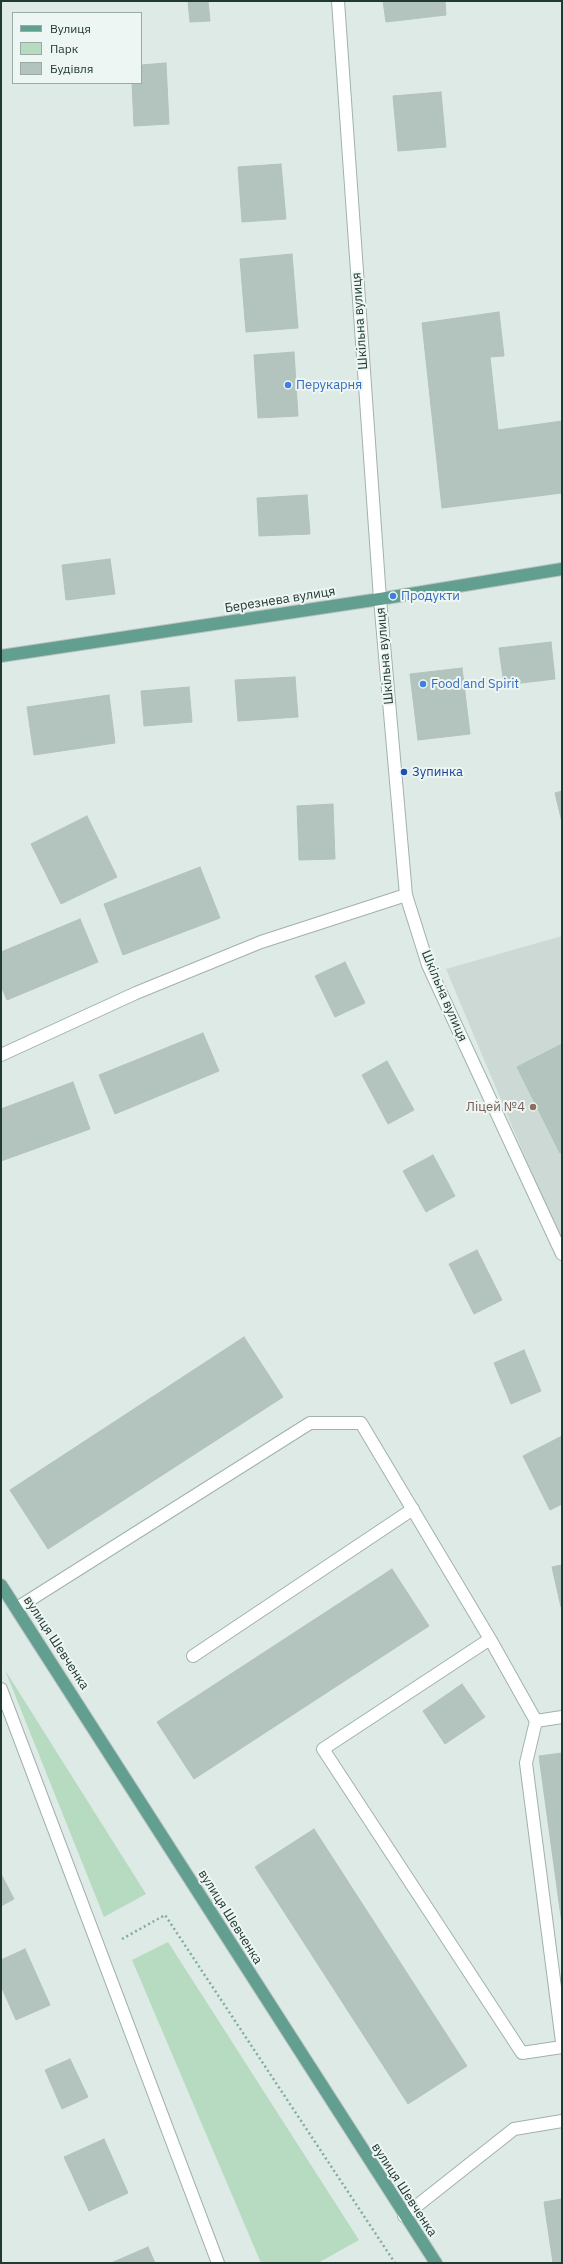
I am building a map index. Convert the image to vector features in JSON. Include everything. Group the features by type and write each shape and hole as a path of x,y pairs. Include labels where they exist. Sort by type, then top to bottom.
{"main road":[{"name":"Березнева вулиця","path":"1,656 380,599 562,569"},
{"name":"вулиця Шевченка","path":"1,1585 404,2216 436,2263"}],"street":[{"name":"Шкільна вулиця","path":"338,1 380,599 406,895 428,965 562,1254"},
{"path":"1,1055 136,993 261,942 406,895"},
{"path":"17,1608 310,1423 361,1423 490,1639 536,1721 526,1763 562,2042"},
{"path":"193,1656 412,1509"},
{"path":"490,1639 323,1749 522,2053 562,2047"},
{"path":"1,1689 218,2263"},
{"path":"536,1721 562,1717"},
{"path":"404,2216 514,2129 562,2121"}],"path":[{"path":"116,1942 165,1915 395,2263"}],"shaded area":[{"name":"Ліцей №4","path":"562,936 562,1245 446,969"}],"green space":[{"path":"5,1670 146,1894 104,1917"},
{"path":"168,1942 359,2240 318,2263 261,2263 132,1960"}],"building":[{"path":"188,1 208,1 210,21 190,22"},
{"path":"383,1 445,1 446,15 386,22"},
{"path":"166,63 169,124 134,126 132,84 142,84 142,65"},
{"path":"441,92 446,147 398,151 393,96"},
{"path":"281,164 286,219 242,222 238,167"},
{"path":"292,254 298,328 246,332 240,259"},
{"path":"499,312 504,356 490,357 498,430 562,421 562,493 442,508 422,323"},
{"path":"294,352 298,416 258,418 254,355"},
{"path":"307,495 310,534 259,536 257,498"},
{"path":"110,559 115,594 66,600 62,565"},
{"path":"551,642 555,679 504,685 499,648"},
{"path":"462,668 470,734 418,740 410,674"},
{"path":"295,677 298,717 238,721 235,680"},
{"path":"189,687 192,722 144,726 141,691"},
{"path":"109,695 115,743 34,755 27,707"},
{"path":"562,791 562,822 555,793"},
{"path":"333,804 335,859 299,860 297,806"},
{"path":"87,816 117,877 61,904 31,844"},
{"path":"200,867 220,918 123,955 104,904"},
{"path":"80,919 98,962 7,1000 1,986 1,952"},
{"path":"345,962 365,1003 335,1017 315,976"},
{"path":"203,1033 219,1071 115,1114 99,1075"},
{"path":"562,1044 562,1152 560,1153 517,1067"},
{"path":"387,1061 414,1110 388,1124 362,1075"},
{"path":"73,1082 90,1129 1,1161 1,1109"},
{"path":"433,1155 455,1196 426,1212 403,1171"},
{"path":"477,1250 502,1300 474,1314 449,1264"},
{"path":"244,1337 283,1397 48,1549 10,1490"},
{"path":"524,1350 541,1391 511,1404 494,1363"},
{"path":"562,1436 562,1504 550,1510 523,1456"},
{"path":"562,1565 562,1607 561,1607 552,1567"},
{"path":"392,1569 429,1626 194,1779 157,1722"},
{"path":"462,1684 485,1717 445,1744 423,1711"},
{"path":"562,1753 562,1924 539,1756"},
{"path":"314,1829 467,2066 408,2104 255,1867"},
{"path":"1,1874 14,1899 1,1906"},
{"path":"25,1949 50,2005 16,2020 1,1986 1,1960"},
{"path":"70,2059 88,2097 62,2109 45,2070"},
{"path":"104,2139 128,2193 89,2211 64,2157"},
{"path":"562,2199 562,2263 553,2263 544,2202"},
{"path":"148,2247 155,2263 111,2263"}],"place":[{"name":"Перукарня","path":"288,385"},
{"name":"Продукти","path":"393,596"},
{"name":"Food and Spirit","path":"423,684"},
{"name":"Зупинка","path":"404,772"},
{"name":"Ліцей №4","path":"533,1107"}]}
